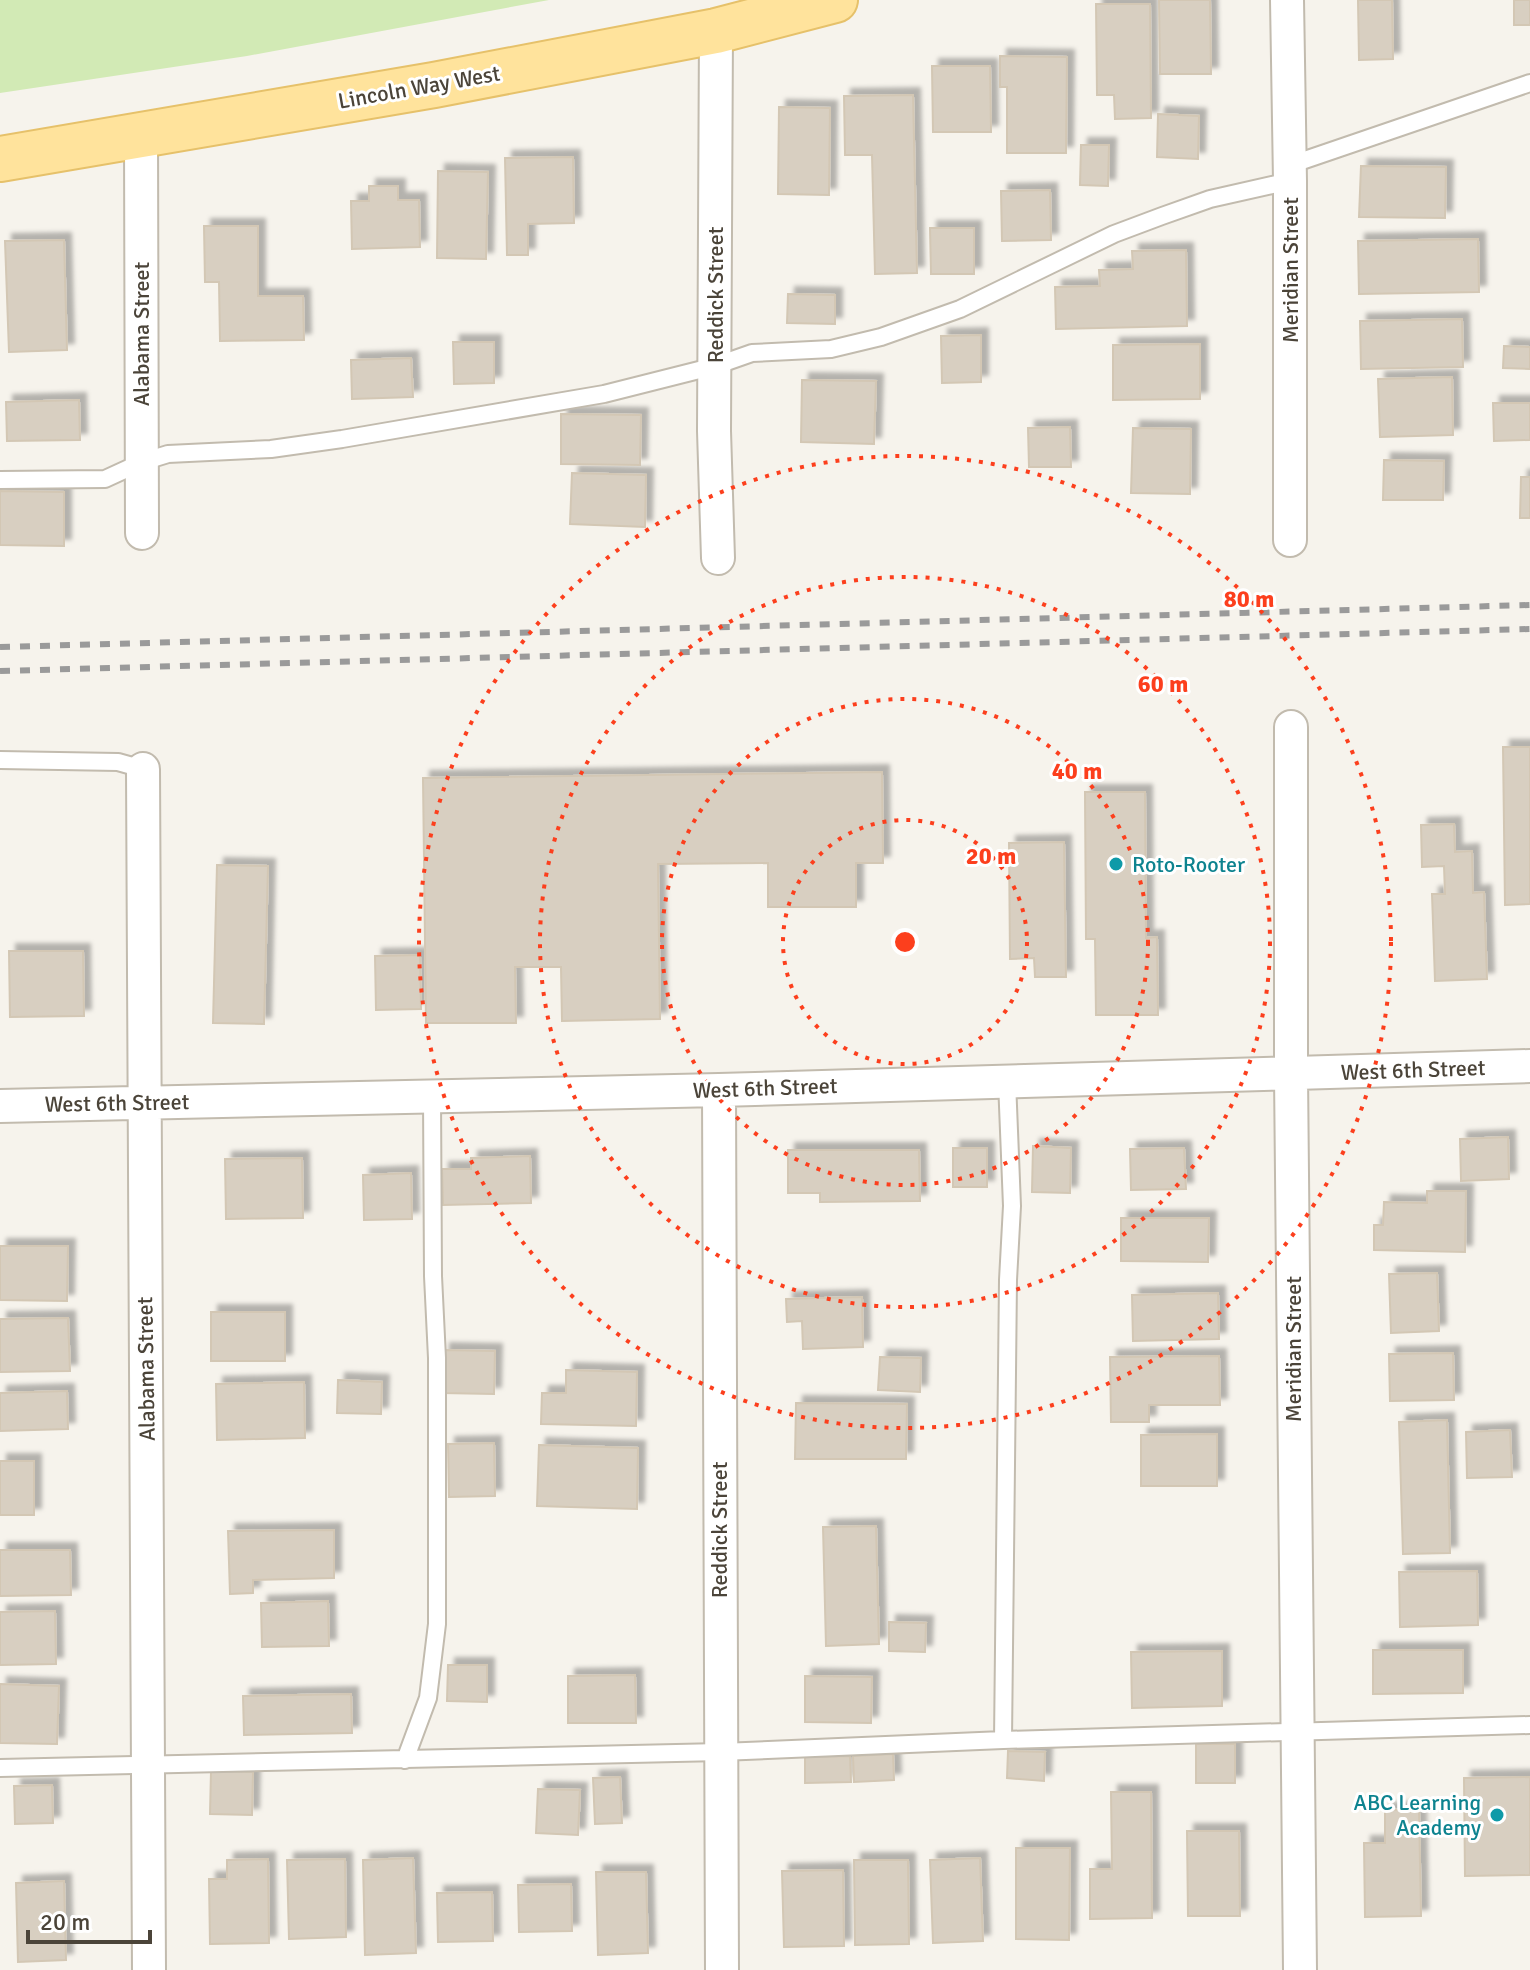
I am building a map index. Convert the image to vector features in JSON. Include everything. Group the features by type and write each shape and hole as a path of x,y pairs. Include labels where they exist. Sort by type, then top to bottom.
{"main road":[{"name":"Lincoln Way West","path":"0,159 434,85 716,31 835,0"}],"street":[{"name":"Meridian Street","path":"1287,0 1290,540"},
{"name":"Reddick Street","path":"716,31 714,431 718,558"},
{"name":"Alabama Street","path":"141,134 142,533"},
{"name":"Meridian Street","path":"1291,727 1291,1075 1300,1970"},
{"name":"Alabama Street","path":"143,769 149,1970"},
{"name":"West 6th Street","path":"0,1106 719,1090 1530,1066"},
{"name":"Reddick Street","path":"719,1090 722,1970"}],"lane":[{"path":"0,480 105,479 168,454 271,449 342,439 604,394 715,366 752,353 831,349 881,337 960,309 1114,234 1290,173 1530,83"},
{"path":"0,760 118,762 143,769"},
{"path":"1003,1740 1008,1280 1012,1206 1007,1081"},
{"path":"405,1760 428,1698 437,1624 437,1358 433,1276 432,1096"},
{"path":"0,1768 721,1752 1003,1740 1530,1725"}],"green space":[{"path":"0,0 549,0 247,56 0,93"}],"building":[{"path":"1159,0 1210,0 1211,74 1160,74"},
{"path":"1358,0 1392,0 1393,59 1359,60"},
{"path":"1514,0 1530,0 1530,25 1514,25"},
{"path":"1096,4 1150,4 1151,118 1115,119 1114,95 1097,95"},
{"path":"1000,56 1067,57 1066,153 1007,153 1007,87 1000,87"},
{"path":"932,66 990,66 991,132 933,132"},
{"path":"913,95 917,273 875,274 872,155 845,155 844,96"},
{"path":"779,107 830,108 829,195 778,194"},
{"path":"1158,114 1199,116 1198,159 1157,157"},
{"path":"1081,145 1109,145 1108,186 1080,185"},
{"path":"573,157 574,223 528,224 528,255 507,255 505,158"},
{"path":"1361,166 1446,167 1445,218 1359,217"},
{"path":"438,171 488,172 486,259 437,258"},
{"path":"369,186 398,186 398,200 419,200 420,247 352,249 351,201 369,201"},
{"path":"1050,190 1051,240 1002,241 1001,191"},
{"path":"204,226 258,226 258,296 303,296 304,340 220,341 219,282 205,282"},
{"path":"930,228 974,228 974,274 931,274"},
{"path":"1478,239 1479,292 1359,294 1358,241"},
{"path":"64,240 67,350 9,352 5,241"},
{"path":"1186,250 1187,326 1056,329 1055,287 1100,286 1099,270 1133,269 1132,251"},
{"path":"788,294 835,295 835,324 787,323"},
{"path":"1462,319 1463,367 1361,369 1360,321"},
{"path":"981,335 981,382 942,383 941,336"},
{"path":"453,342 494,342 494,383 454,384"},
{"path":"1200,344 1200,399 1113,400 1113,345"},
{"path":"1504,346 1530,347 1530,369 1503,368"},
{"path":"411,358 413,397 352,399 351,360"},
{"path":"1452,377 1453,435 1380,437 1378,379"},
{"path":"802,380 876,381 874,444 801,442"},
{"path":"79,400 80,440 7,441 6,402"},
{"path":"1493,403 1530,403 1530,440 1494,441"},
{"path":"561,414 641,415 640,465 561,464"},
{"path":"1070,427 1071,467 1029,467 1028,428"},
{"path":"1133,428 1191,429 1190,494 1131,493"},
{"path":"1384,460 1444,461 1443,500 1383,500"},
{"path":"572,473 646,475 645,527 570,524"},
{"path":"1521,477 1530,477 1530,518 1520,518"},
{"path":"0,491 64,492 64,546 0,545"},
{"path":"1503,747 1530,747 1530,904 1505,905"},
{"path":"882,772 883,863 856,863 856,907 768,907 768,863 658,864 660,1019 562,1021 561,967 515,967 516,1023 426,1023 423,778"},
{"name":"Roto-Rooter","path":"1085,792 1145,792 1146,938 1157,937 1158,1015 1096,1015 1095,939 1086,939"},
{"path":"1454,824 1455,852 1472,851 1473,893 1484,892 1487,979 1435,981 1432,894 1445,894 1444,866 1422,867 1421,825"},
{"path":"1064,842 1066,977 1035,977 1034,958 1010,959 1009,843"},
{"path":"217,865 268,866 264,1024 213,1023"},
{"path":"9,951 83,951 84,1016 10,1017"},
{"path":"420,955 421,1009 376,1010 375,956"},
{"path":"1508,1137 1509,1179 1461,1181 1460,1139"},
{"path":"1033,1146 1071,1148 1070,1193 1032,1192"},
{"path":"953,1148 987,1148 987,1187 953,1187"},
{"path":"1184,1148 1186,1189 1131,1190 1130,1149"},
{"path":"788,1150 919,1150 920,1201 820,1202 820,1193 788,1193"},
{"path":"530,1156 531,1203 443,1205 442,1169 471,1169 471,1158"},
{"path":"302,1158 303,1218 226,1219 225,1159"},
{"path":"411,1173 412,1219 364,1220 363,1175"},
{"path":"1427,1191 1466,1191 1465,1252 1374,1250 1374,1225 1383,1225 1384,1202 1427,1203"},
{"path":"1121,1218 1209,1218 1208,1262 1121,1261"},
{"path":"0,1246 68,1246 67,1301 0,1300"},
{"path":"1437,1273 1439,1331 1391,1333 1389,1274"},
{"path":"1218,1293 1219,1339 1133,1341 1132,1295"},
{"path":"862,1297 863,1347 803,1349 802,1321 787,1322 786,1299"},
{"path":"211,1312 285,1312 285,1361 211,1361"},
{"path":"68,1318 70,1371 0,1372 0,1319"},
{"path":"443,1350 495,1351 494,1394 442,1393"},
{"path":"1453,1353 1454,1400 1390,1401 1389,1354"},
{"path":"1219,1356 1220,1405 1149,1405 1149,1422 1111,1422 1110,1357"},
{"path":"880,1357 921,1358 920,1392 878,1390"},
{"path":"566,1370 637,1372 636,1426 541,1424 542,1393 566,1393"},
{"path":"338,1380 382,1382 381,1414 337,1413"},
{"path":"304,1382 305,1438 217,1440 216,1384"},
{"path":"67,1391 68,1429 0,1431 0,1393"},
{"path":"796,1403 907,1404 906,1459 795,1459"},
{"path":"1447,1420 1450,1553 1403,1554 1399,1422"},
{"path":"1510,1430 1512,1477 1467,1478 1466,1432"},
{"path":"1217,1434 1217,1486 1141,1486 1141,1435"},
{"path":"494,1443 495,1496 449,1497 448,1444"},
{"path":"539,1445 638,1448 637,1509 537,1506"},
{"path":"0,1461 34,1461 34,1515 0,1515"},
{"path":"876,1526 879,1644 826,1646 823,1527"},
{"path":"334,1530 334,1578 253,1580 253,1593 230,1594 228,1531"},
{"path":"0,1550 70,1550 71,1595 0,1596"},
{"path":"1477,1571 1478,1625 1400,1627 1399,1572"},
{"path":"328,1601 329,1646 262,1647 261,1603"},
{"path":"55,1611 56,1664 0,1665 0,1612"},
{"path":"889,1622 926,1623 925,1652 889,1651"},
{"path":"1373,1650 1463,1650 1463,1693 1373,1694"},
{"path":"1222,1651 1222,1706 1132,1708 1131,1652"},
{"path":"448,1665 487,1665 487,1702 447,1701"},
{"path":"635,1675 636,1723 568,1723 568,1676"},
{"path":"805,1676 872,1677 871,1723 805,1722"},
{"path":"0,1684 59,1686 57,1744 0,1743"},
{"path":"351,1694 352,1733 244,1735 243,1696"},
{"path":"1196,1744 1235,1744 1235,1783 1196,1783"},
{"path":"1008,1751 1045,1752 1044,1781 1007,1778"},
{"path":"893,1754 894,1780 854,1782 853,1756"},
{"path":"850,1756 851,1782 805,1783 805,1757"},
{"path":"211,1771 253,1772 252,1815 210,1814"},
{"path":"620,1777 622,1823 595,1824 593,1778"},
{"name":"ABC Learning Academy","path":"1530,1777 1530,1875 1465,1876 1464,1778"},
{"path":"52,1785 53,1823 15,1824 14,1786"},
{"path":"538,1789 580,1790 578,1835 536,1833"},
{"path":"1111,1792 1151,1792 1152,1918 1090,1919 1090,1869 1112,1869"},
{"path":"1419,1809 1421,1916 1365,1917 1364,1843 1385,1843 1385,1810"},
{"path":"1187,1831 1239,1831 1240,1916 1188,1916"},
{"path":"1016,1848 1070,1848 1069,1940 1016,1939"},
{"path":"413,1858 416,1953 365,1955 363,1860"},
{"path":"980,1858 983,1941 933,1943 930,1860"},
{"path":"268,1859 269,1943 210,1944 209,1879 227,1879 227,1860"},
{"path":"345,1859 346,1937 289,1939 287,1860"},
{"path":"854,1860 908,1860 909,1944 855,1945"},
{"path":"843,1870 844,1946 784,1947 782,1871"},
{"path":"596,1872 646,1872 648,1953 598,1955"},
{"path":"64,1881 66,1960 18,1962 16,1883"},
{"path":"571,1884 572,1931 519,1932 518,1885"},
{"path":"492,1892 493,1941 438,1942 437,1893"}],"railway":[{"path":"0,647 1530,605"},
{"path":"0,671 1530,629"}],"place":[{"name":"Roto-Rooter","path":"1116,864"},
{"name":"ABC Learning Academy","path":"1497,1815"}]}
